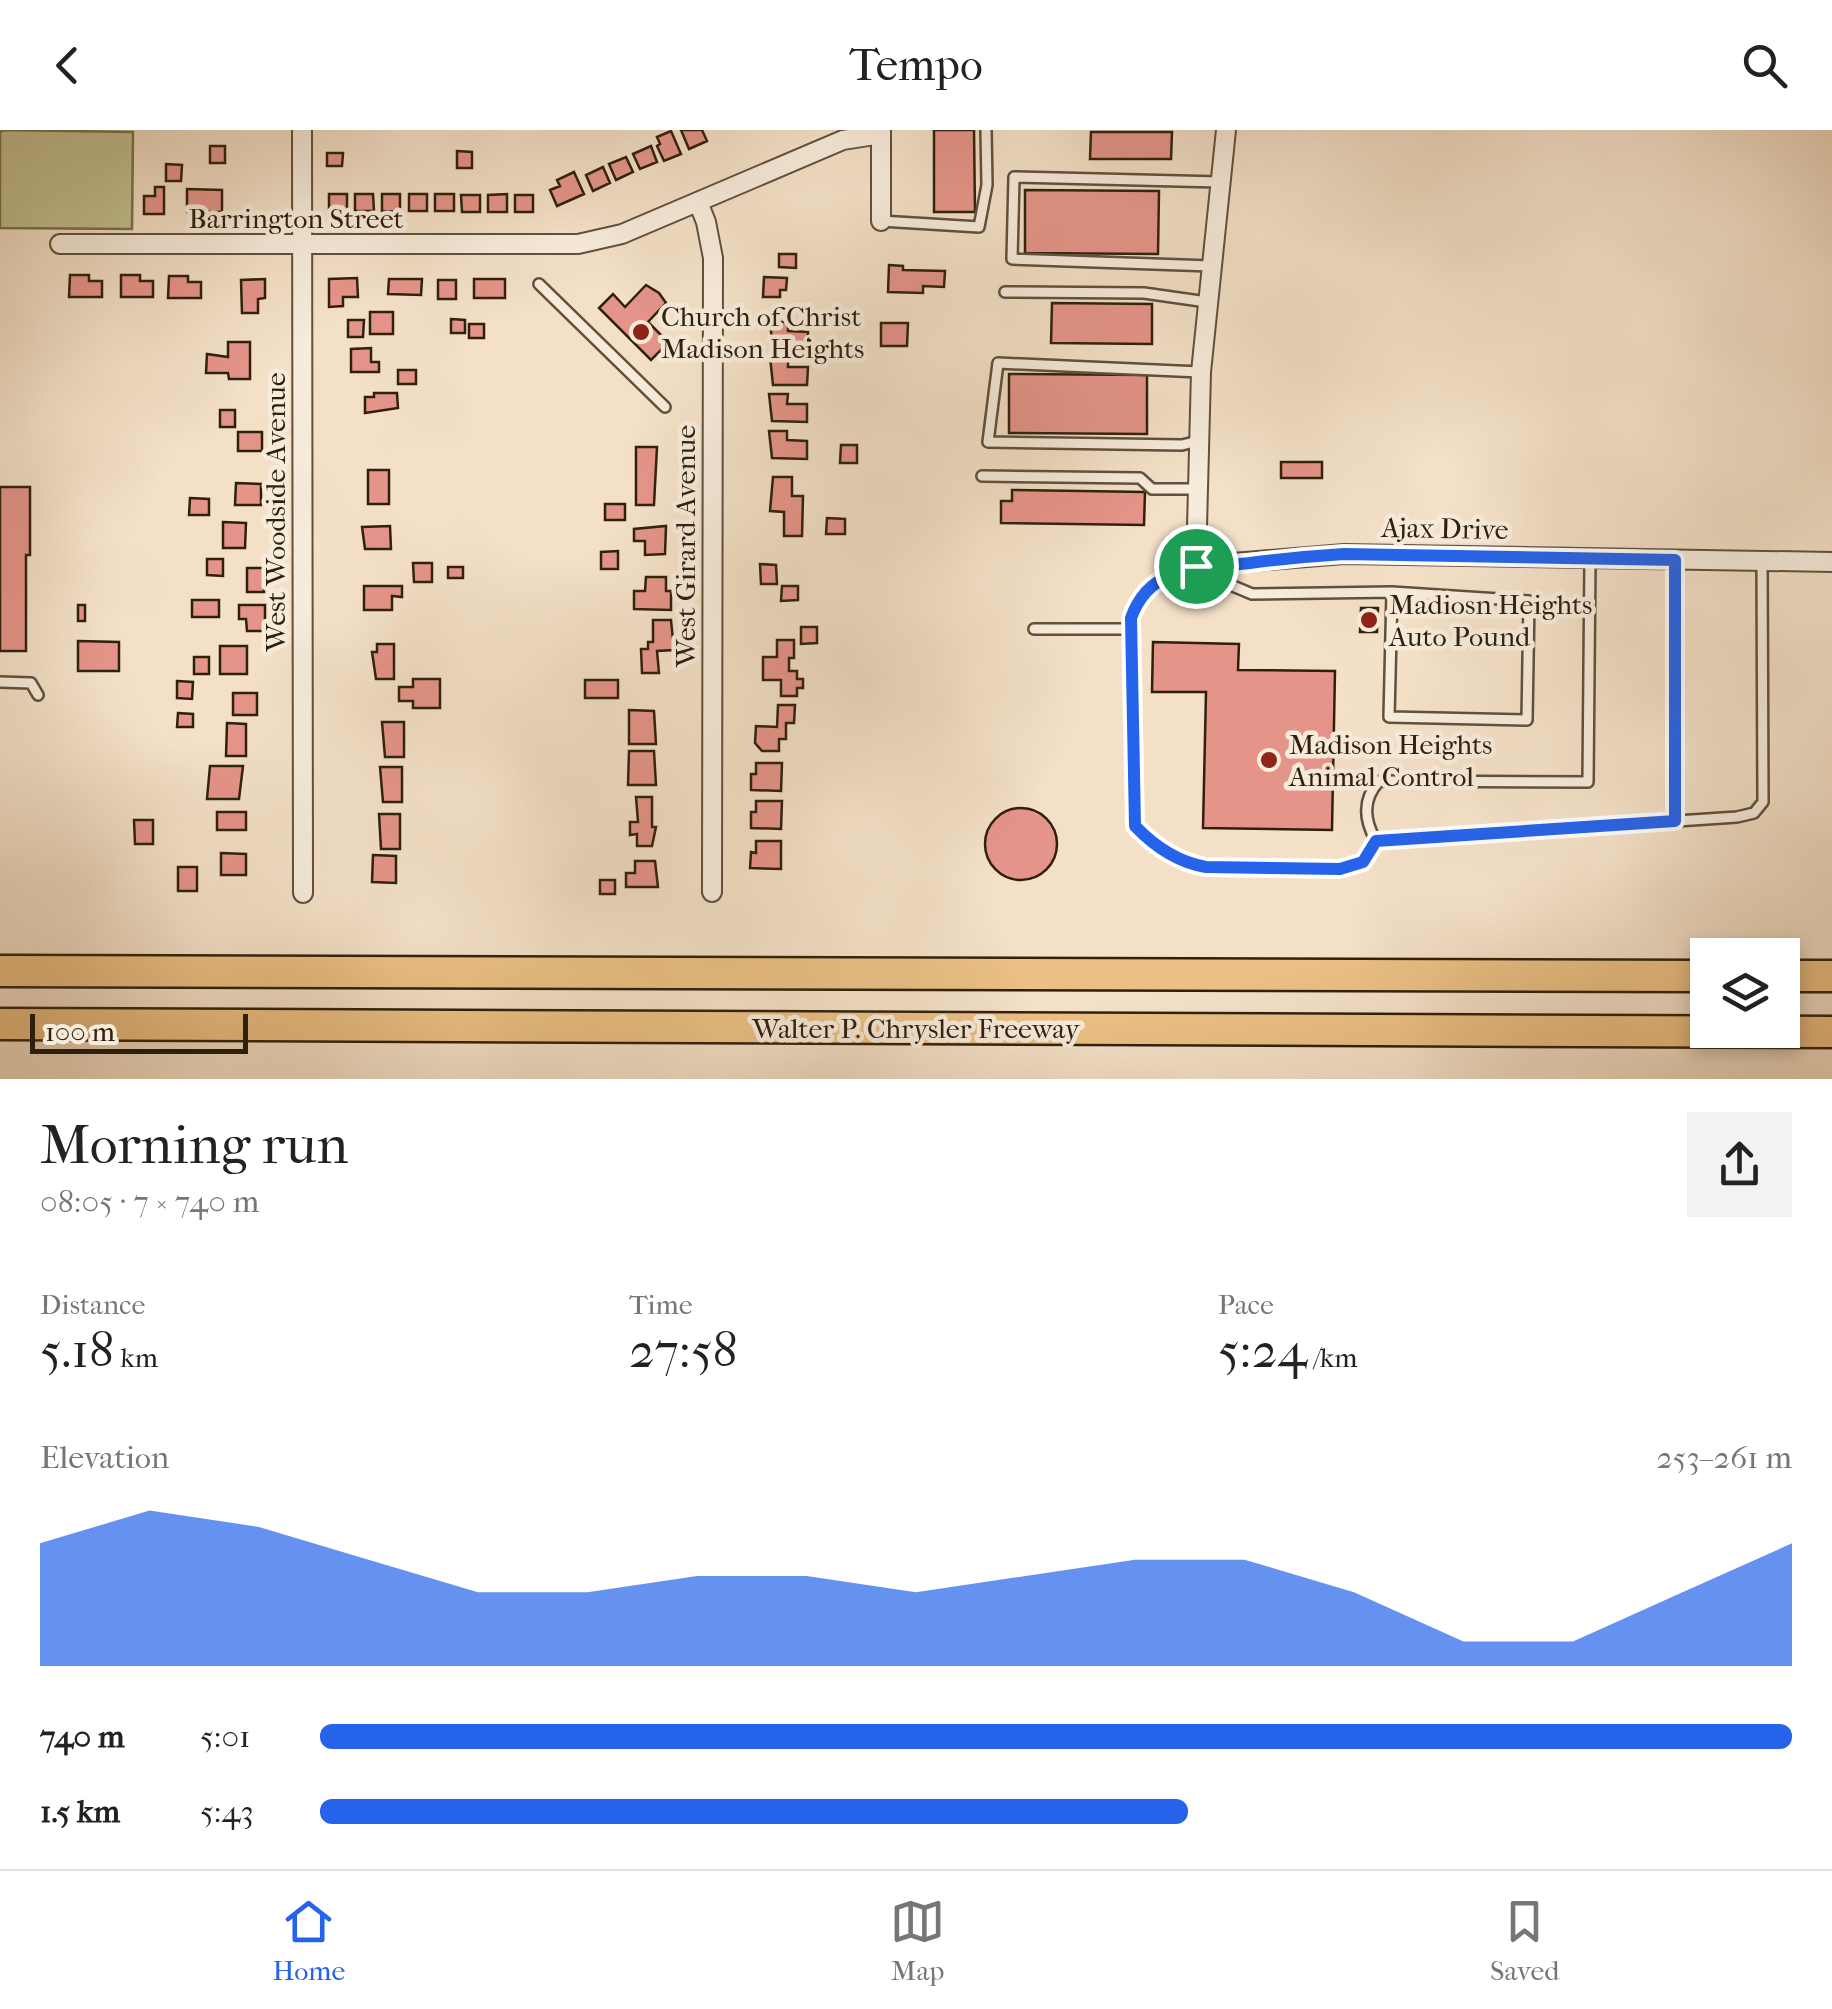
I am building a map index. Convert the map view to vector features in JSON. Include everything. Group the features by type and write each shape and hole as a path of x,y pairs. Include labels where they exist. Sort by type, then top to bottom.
{"highway":[{"name":"Walter P. Chrysler Freeway","path":"0,971 1690,976"},
{"path":"1800,976 1832,976"},
{"name":"Walter P. Chrysler Freeway","path":"0,1024 1832,1032"},
{"path":"1666,1032 1832,1053"}],"street":[{"name":"West Woodside Avenue","path":"302,130 304,893"},
{"path":"1205,566 1196,489 1201,372 1226,130"},
{"name":"Barrington Street","path":"60,244 532,246 600,241 843,140 881,132"},
{"path":"881,132 882,221"},
{"name":"West Girard Avenue","path":"698,202 713,258 712,892"},
{"name":"Ajax Drive","path":"1205,566 1344,554 1832,562"}],"lane":[{"path":"882,221 979,227 987,185 986,130"},
{"path":"1211,266 1012,259 1014,177 1221,182"},
{"path":"539,284 665,407"},
{"path":"1004,292 1144,292 1207,302"},
{"path":"1198,441 1182,445 988,442 998,363 1201,372"},
{"path":"982,476 1140,478 1152,489 1196,489"},
{"path":"1376,841 1368,826 1366,806 1369,792 1379,781 1588,782 1590,558"},
{"path":"1675,560 1675,821"},
{"path":"1376,841 1754,813 1763,802 1762,562"},
{"path":"1376,841 1363,862 1340,869 1206,867 1184,863 1147,839 1135,826 1131,618 1141,598 1162,579 1205,566 1252,594 1392,592 1528,601 1526,720 1389,717 1392,592"},
{"path":"1034,629 1131,629"},
{"path":"0,682 31,683 38,695"}],"shaded area":[{"path":"0,132 133,132 132,229 0,228"}],"building":[{"path":"681,130 702,130 707,141 689,149"},
{"path":"934,130 974,130 975,212 934,212"},
{"path":"671,131 681,154 664,161 657,137"},
{"path":"1091,132 1172,132 1171,159 1090,159"},
{"path":"210,146 225,146 225,163 210,163"},
{"path":"651,146 657,162 640,169 633,154"},
{"path":"457,151 472,152 472,168 457,168"},
{"path":"327,153 343,153 342,166 327,166"},
{"path":"626,157 633,172 616,180 609,164"},
{"path":"166,164 182,165 181,181 166,181"},
{"path":"603,167 610,183 593,191 586,175"},
{"path":"574,172 584,194 557,206 550,190 560,186 557,180"},
{"path":"155,187 164,187 164,214 144,214 144,196 155,196"},
{"path":"187,189 222,190 222,212 187,212"},
{"path":"1025,190 1159,191 1158,254 1025,253"},
{"path":"329,194 347,194 347,211 329,211"},
{"path":"355,194 373,194 374,211 355,211"},
{"path":"382,194 400,194 400,212 382,211"},
{"path":"409,194 427,194 427,211 409,211"},
{"path":"435,194 454,194 454,211 435,211"},
{"path":"507,194 507,212 488,212 488,195"},
{"path":"461,195 480,195 480,212 462,212"},
{"path":"515,195 533,195 533,212 515,212"},
{"path":"779,254 796,254 796,268 779,267"},
{"path":"889,265 903,266 903,270 945,271 944,287 923,286 923,293 888,292"},
{"path":"70,275 89,275 89,281 102,281 102,297 69,297"},
{"path":"121,275 140,275 140,281 153,281 153,297 121,297"},
{"path":"169,276 188,276 188,282 201,282 201,298 168,298"},
{"path":"764,277 787,278 786,290 780,290 780,297 763,297"},
{"path":"357,278 358,297 343,297 343,306 329,307 329,279"},
{"path":"265,279 265,298 258,299 258,313 242,313 241,280"},
{"path":"389,279 422,279 421,295 388,294"},
{"path":"474,279 505,279 505,298 474,298"},
{"path":"438,280 456,280 456,299 438,299"},
{"name":"Church of Christ Madison Heights","path":"646,285 666,303 648,322 676,350 669,357 661,350 651,360 599,308 613,294 625,307"},
{"path":"1052,303 1152,304 1152,344 1051,343"},
{"path":"370,312 393,312 393,334 370,334"},
{"path":"451,319 465,320 465,333 451,333"},
{"path":"348,320 364,320 363,337 348,337"},
{"path":"770,322 788,322 788,331 808,332 808,350 773,349"},
{"path":"881,323 908,323 907,346 881,346"},
{"path":"469,324 484,324 484,338 469,338"},
{"path":"228,342 250,342 250,379 206,373 207,354 228,357"},
{"path":"371,348 371,362 379,362 379,372 351,372 351,349"},
{"path":"770,357 788,358 788,367 808,367 807,385 773,385"},
{"path":"398,370 416,370 416,384 398,384"},
{"path":"1009,374 1147,375 1147,434 1009,433"},
{"path":"374,393 397,393 398,408 365,413 365,397 374,397"},
{"path":"769,394 788,394 787,404 807,404 807,422 772,421"},
{"path":"220,410 235,410 235,427 220,427"},
{"path":"769,431 787,431 787,440 807,441 807,459 772,458"},
{"path":"238,432 262,432 262,451 238,451"},
{"path":"841,445 857,445 857,463 840,463"},
{"path":"636,447 657,447 654,505 636,505"},
{"path":"1281,462 1322,462 1322,478 1281,478"},
{"path":"368,470 389,470 389,504 368,504"},
{"path":"773,477 792,477 792,496 803,496 802,536 784,536 784,512 770,511"},
{"path":"236,483 261,484 261,505 235,505"},
{"path":"0,487 30,487 26,651 0,651"},
{"path":"1012,490 1145,492 1144,525 1001,523 1001,501 1012,501"},
{"path":"190,498 209,499 209,515 189,515"},
{"path":"605,504 625,504 625,520 605,520"},
{"path":"827,518 845,519 845,534 826,534"},
{"path":"223,522 246,523 245,548 223,548"},
{"path":"390,526 391,549 365,549 362,527"},
{"path":"666,526 665,554 645,555 645,541 634,541 634,529"},
{"path":"618,551 618,569 601,569 601,552"},
{"path":"207,559 223,559 223,576 207,575"},
{"path":"413,563 432,563 432,582 414,582"},
{"path":"760,564 776,565 777,584 761,584"},
{"path":"448,567 463,567 463,578 448,578"},
{"path":"247,568 264,568 264,592 247,592"},
{"path":"646,577 666,577 671,610 634,609 634,591 645,591"},
{"path":"364,586 402,586 402,597 392,596 392,610 364,610"},
{"path":"782,586 798,586 798,600 781,601"},
{"path":"192,600 219,600 219,617 192,617"},
{"path":"78,605 85,605 85,621 78,621"},
{"path":"239,605 265,605 265,631 247,631 246,619 239,619"},
{"name":"Madiosn Heights Auto Pound","path":"1361,608 1378,608 1377,632 1360,632"},
{"path":"653,620 671,620 674,650 657,651 659,673 642,673 641,649 648,649 648,642 653,642"},
{"path":"801,627 817,627 817,643 801,644"},
{"path":"777,640 794,640 789,671 797,671 797,679 803,679 797,696 781,696 781,680 763,680 763,657 777,657"},
{"path":"78,641 119,642 119,671 78,671"},
{"name":"Madison Heights Animal Control","path":"1153,642 1239,644 1238,670 1335,671 1332,830 1203,828 1206,692 1152,692"},
{"path":"377,644 394,644 394,679 376,679 372,652 377,652"},
{"path":"220,646 247,646 247,674 220,674"},
{"path":"194,657 209,657 209,674 194,674"},
{"path":"413,679 440,679 440,708 413,708 413,701 399,701 399,687 413,687"},
{"path":"585,680 618,680 618,698 585,698"},
{"path":"177,681 193,682 192,699 177,698"},
{"path":"233,693 257,693 257,715 233,715"},
{"path":"778,705 795,705 794,723 786,723 786,739 779,739 779,751 762,751 755,743 756,726 777,727"},
{"path":"629,710 654,711 656,744 629,744"},
{"path":"178,713 193,714 193,727 177,727"},
{"path":"382,722 404,722 404,757 385,757"},
{"path":"227,723 246,724 246,756 226,756"},
{"path":"629,751 654,751 656,785 628,785"},
{"path":"756,763 782,763 781,791 751,790"},
{"path":"210,766 243,766 239,799 207,799"},
{"path":"380,767 402,767 402,802 383,802"},
{"path":"636,797 652,797 652,827 656,827 652,846 637,846 637,834 630,835 630,822 638,822"},
{"path":"756,801 782,801 781,829 751,828"},
{"path":"1021,808 1046,819 1057,844 1046,869 1021,880 996,869 985,844 996,819"},
{"path":"217,812 246,812 246,830 217,830"},
{"path":"379,814 400,814 400,849 381,849"},
{"path":"134,820 153,820 153,844 135,844"},
{"path":"756,841 781,841 781,869 750,868"},
{"path":"221,853 246,854 246,875 221,875"},
{"path":"373,855 396,856 396,883 372,882"},
{"path":"635,861 655,861 658,887 626,887 626,873 635,873"},
{"path":"178,867 197,867 197,891 178,891"},
{"path":"600,880 615,880 615,894 600,894"}],"place":[{"name":"Church of Christ Madison Heights","path":"641,332"},
{"name":"Madiosn Heights Auto Pound","path":"1369,620"},
{"name":"Madison Heights Animal Control","path":"1269,760"}],"route":[{"path":"1344,554 1675,560 1675,821 1376,841 1363,862 1340,869 1206,867 1184,863 1147,839 1135,826 1131,618 1141,598 1162,579 1196,566 1344,554"}]}
